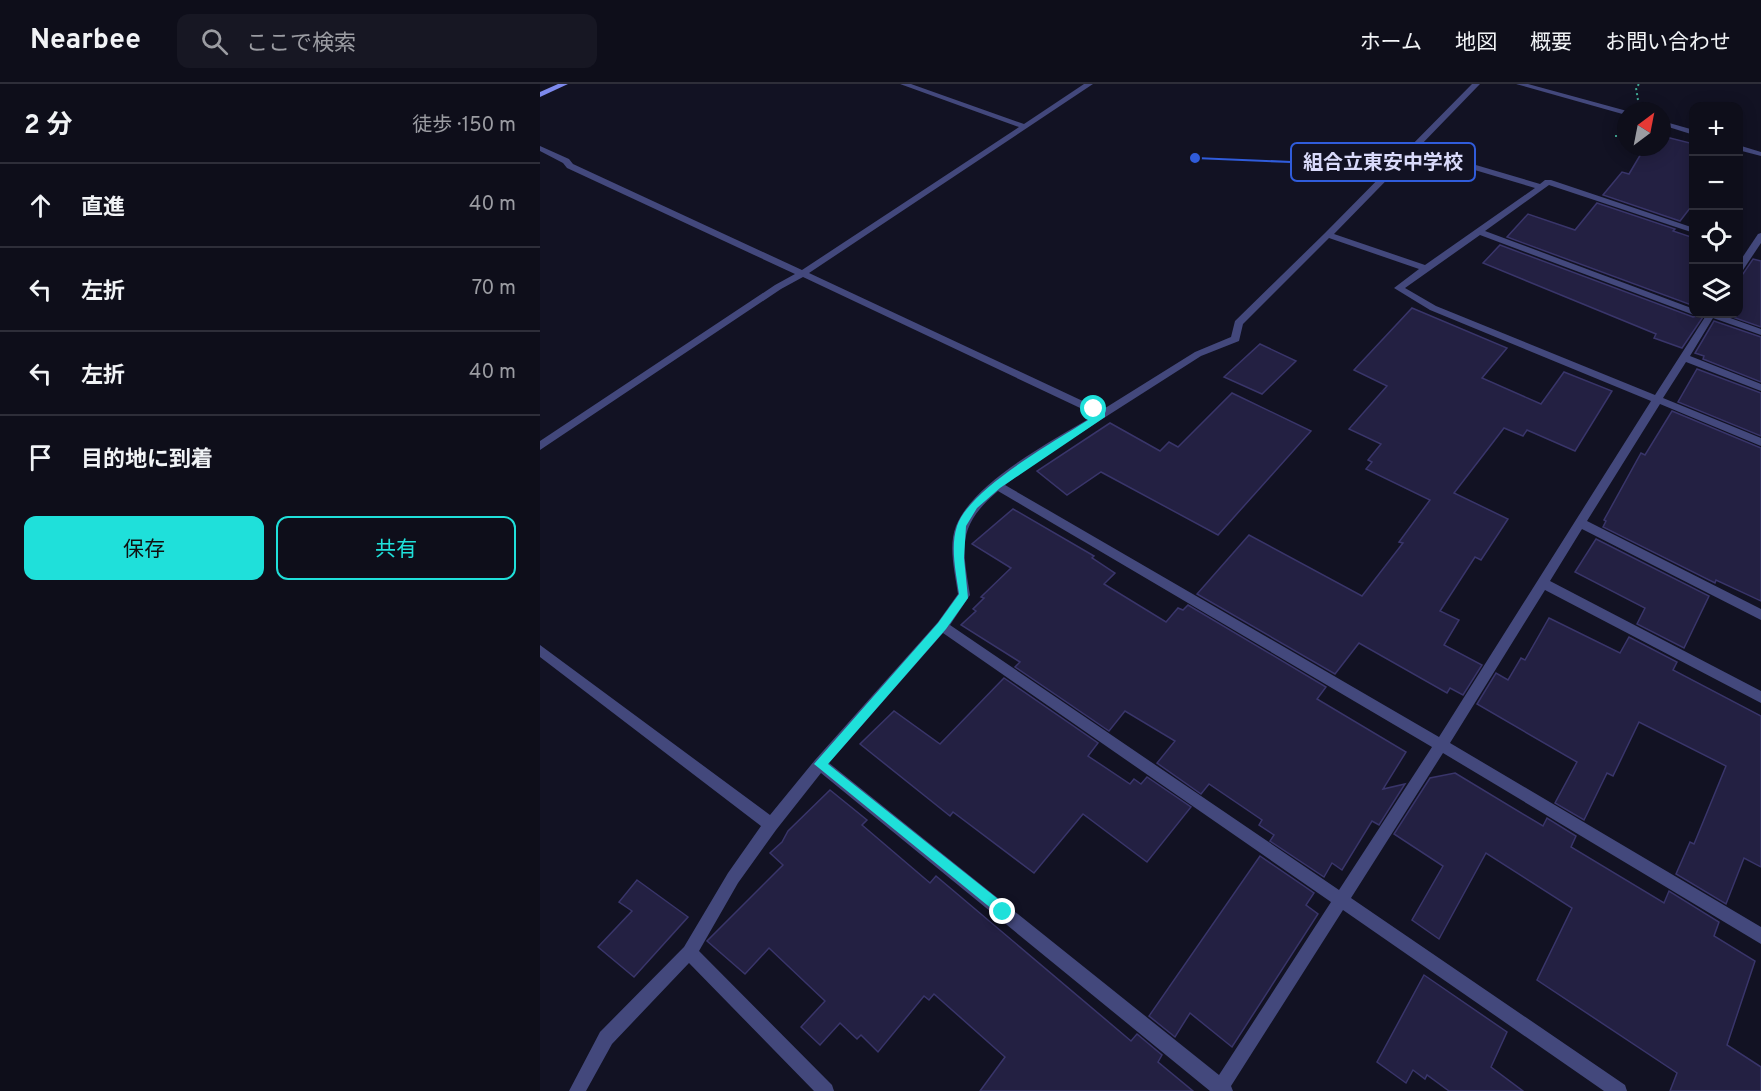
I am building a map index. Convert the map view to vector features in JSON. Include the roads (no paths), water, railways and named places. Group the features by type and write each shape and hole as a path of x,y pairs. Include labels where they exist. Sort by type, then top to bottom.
{"street":[{"path":"540,95 564,84"},
{"path":"904,84 1025,127"},
{"path":"540,446 1089,84"},
{"path":"577,1091 606,1038 689,952 733,878 771,825 820,764 942,626 964,595 959,558 962,526 974,506 996,485 1102,415 1198,354 1236,339 1238,322 1414,149 1476,84"},
{"path":"1520,84 1617,111"},
{"path":"1671,126 1689,131"},
{"path":"540,148 566,161 570,166 804,273 1094,409 1102,415"},
{"path":"1414,149 1541,187"},
{"path":"1743,149 1761,154"},
{"path":"1689,229 1548,182 1399,288 1433,308 1761,441"},
{"path":"1478,231 1689,310"},
{"path":"1328,235 1427,269"},
{"path":"1743,264 1761,236"},
{"path":"1743,248 1752,251"},
{"path":"820,764 1221,1090 1708,318"},
{"path":"1722,318 1761,332"},
{"path":"1684,357 1761,387"},
{"path":"996,485 1761,936"},
{"path":"1580,523 1761,615"},
{"path":"1542,583 1761,697"},
{"path":"942,626 1619,1091"},
{"path":"540,650 771,825"},
{"path":"689,952 826,1091"}],"place":[{"name":"組合立東安中学校","path":"1195,158"}]}
